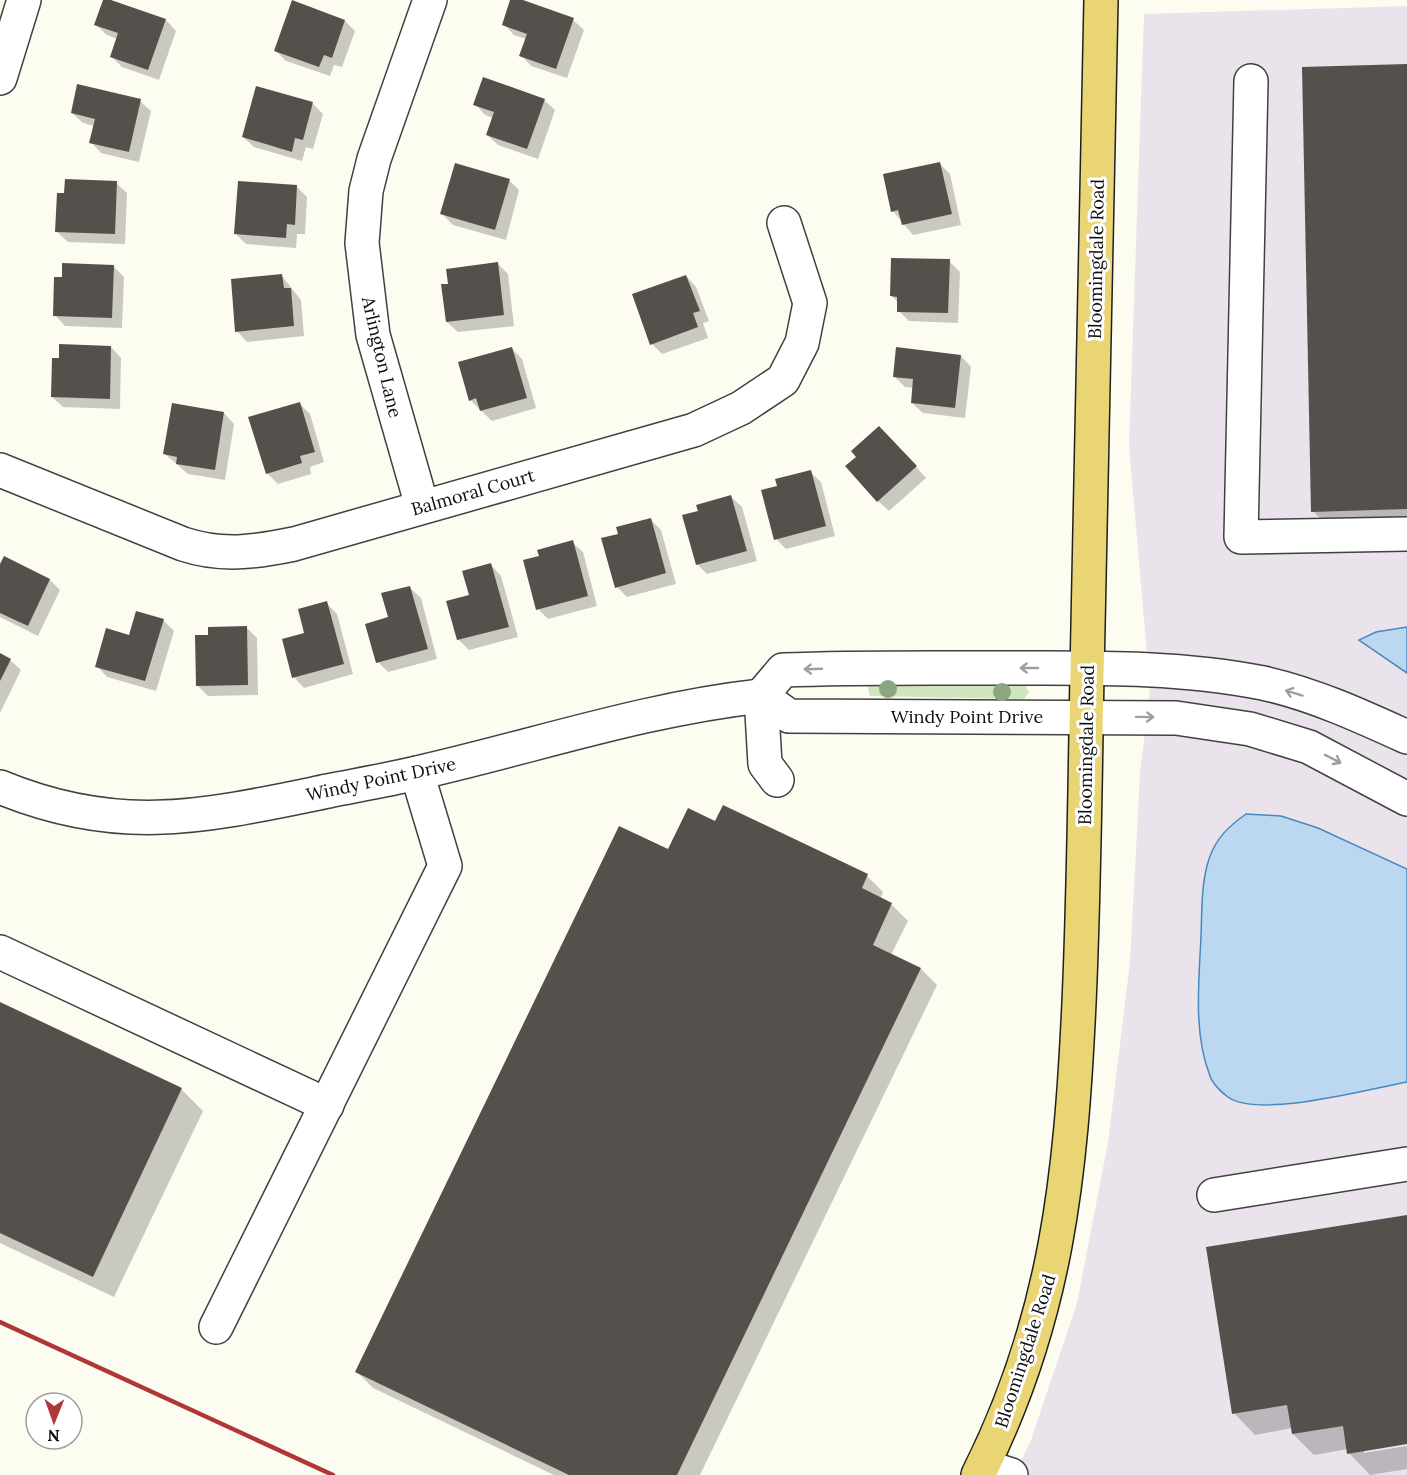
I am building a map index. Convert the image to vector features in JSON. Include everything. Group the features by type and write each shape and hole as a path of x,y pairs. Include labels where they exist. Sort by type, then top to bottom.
{"main road":[{"name":"Bloomingdale Road","path":"991,1472 1012,1397 1038,1323 1056,1248 1065,1196 1074,1104 1080,986 1101,0"}],"street":[{"path":"0,78 24,0"},
{"name":"Arlington Lane","path":"422,506 373,335 362,243 366,191 374,159 430,0"},
{"path":"1251,81 1241,537 1407,534"},
{"name":"Balmoral Court","path":"0,470 183,544 206,552 233,554 294,544 694,430 741,408 783,380 802,343 810,303 784,223"},
{"path":"847,716 849,668"},
{"path":"777,780 765,764 761,696 783,670 1087,668 1198,671 1265,684 1356,714 1407,737"},
{"name":"Windy Point Drive","path":"0,787 31,800 76,812 120,818 174,819 231,811 417,773 660,711 761,696 789,716 1176,718 1250,729 1309,747 1407,799"},
{"path":"216,1327 445,866 417,773"},
{"path":"0,952 327,1105"},
{"path":"1214,1195 1407,1164"}],"shaded area":[{"path":"1407,6 1407,1475 1014,1475 1031,1440 1077,1303 1108,1142 1130,962 1140,773 1150,689 1129,446 1144,14"}],"green space":[{"path":"871,682 1025,685 1029,692 1024,699 870,696 867,685"}],"water":[{"path":"1407,627 1407,673 1359,640 1376,632"},
{"path":"1246,814 1281,816 1318,828 1407,869 1407,1082 1342,1096 1288,1104 1263,1105 1243,1103 1228,1097 1213,1082 1205,1059 1199,1024 1198,989 1203,887 1206,868 1215,845 1229,828"}],"building":[{"path":"103,0 111,0 166,19 148,70 110,57 118,33 94,25"},
{"path":"292,0 345,20 332,58 324,55 319,67 274,51"},
{"path":"510,0 523,0 574,18 556,69 519,56 527,34 502,25"},
{"path":"1407,64 1407,509 1311,512 1302,67"},
{"path":"483,77 545,99 527,149 486,135 494,112 473,105"},
{"path":"77,84 141,99 129,152 89,143 95,119 71,113"},
{"path":"256,86 313,102 303,140 295,138 292,152 242,137"},
{"path":"940,162 952,214 902,225 898,210 891,212 883,174"},
{"path":"455,163 510,179 495,230 440,214"},
{"path":"65,179 117,181 115,234 55,232 57,193 64,193"},
{"path":"238,181 297,185 295,225 287,224 286,238 234,234"},
{"path":"891,258 950,259 948,313 897,312 897,297 890,296"},
{"path":"498,262 504,315 446,322 441,284 448,284 446,269"},
{"path":"62,263 114,265 112,318 53,316 54,277 62,277"},
{"path":"282,274 284,288 291,288 294,326 235,332 231,279"},
{"path":"686,275 700,311 693,313 698,327 650,345 632,294"},
{"path":"59,344 111,346 110,399 51,397 52,358 59,358"},
{"path":"512,347 527,398 480,411 476,398 469,401 458,362"},
{"path":"896,347 961,355 955,408 911,403 913,379 893,377"},
{"path":"300,402 315,452 300,456 302,463 266,474 248,417"},
{"path":"172,403 224,412 215,470 176,464 177,457 163,454"},
{"path":"879,426 917,466 877,502 845,466 856,457 851,451"},
{"path":"811,470 826,526 774,540 761,490 777,486 775,479"},
{"path":"731,495 747,551 696,565 682,515 698,511 696,505"},
{"path":"651,518 666,573 615,588 601,538 618,534 616,527"},
{"path":"573,540 588,596 536,610 523,560 539,556 537,550"},
{"path":"4,556 50,579 28,626 0,613 0,564"},
{"path":"491,563 509,627 457,640 446,601 469,595 462,571"},
{"path":"410,586 428,649 376,663 365,624 388,617 381,593"},
{"path":"327,601 344,664 292,678 282,639 304,633 298,609"},
{"path":"136,611 164,619 145,681 95,667 106,628 129,635"},
{"path":"247,626 248,685 196,686 195,635 208,635 208,627"},
{"path":"0,653 11,659 0,681"},
{"path":"723,805 868,874 862,888 892,903 873,945 921,968 677,1475 569,1475 355,1372 619,826 668,849 688,808 715,821"},
{"path":"0,1002 182,1088 93,1277 0,1233"},
{"path":"1407,1215 1407,1444 1347,1454 1343,1426 1292,1434 1287,1405 1232,1414 1206,1247"}],"railway":[{"path":"0,1322 333,1475"}]}
